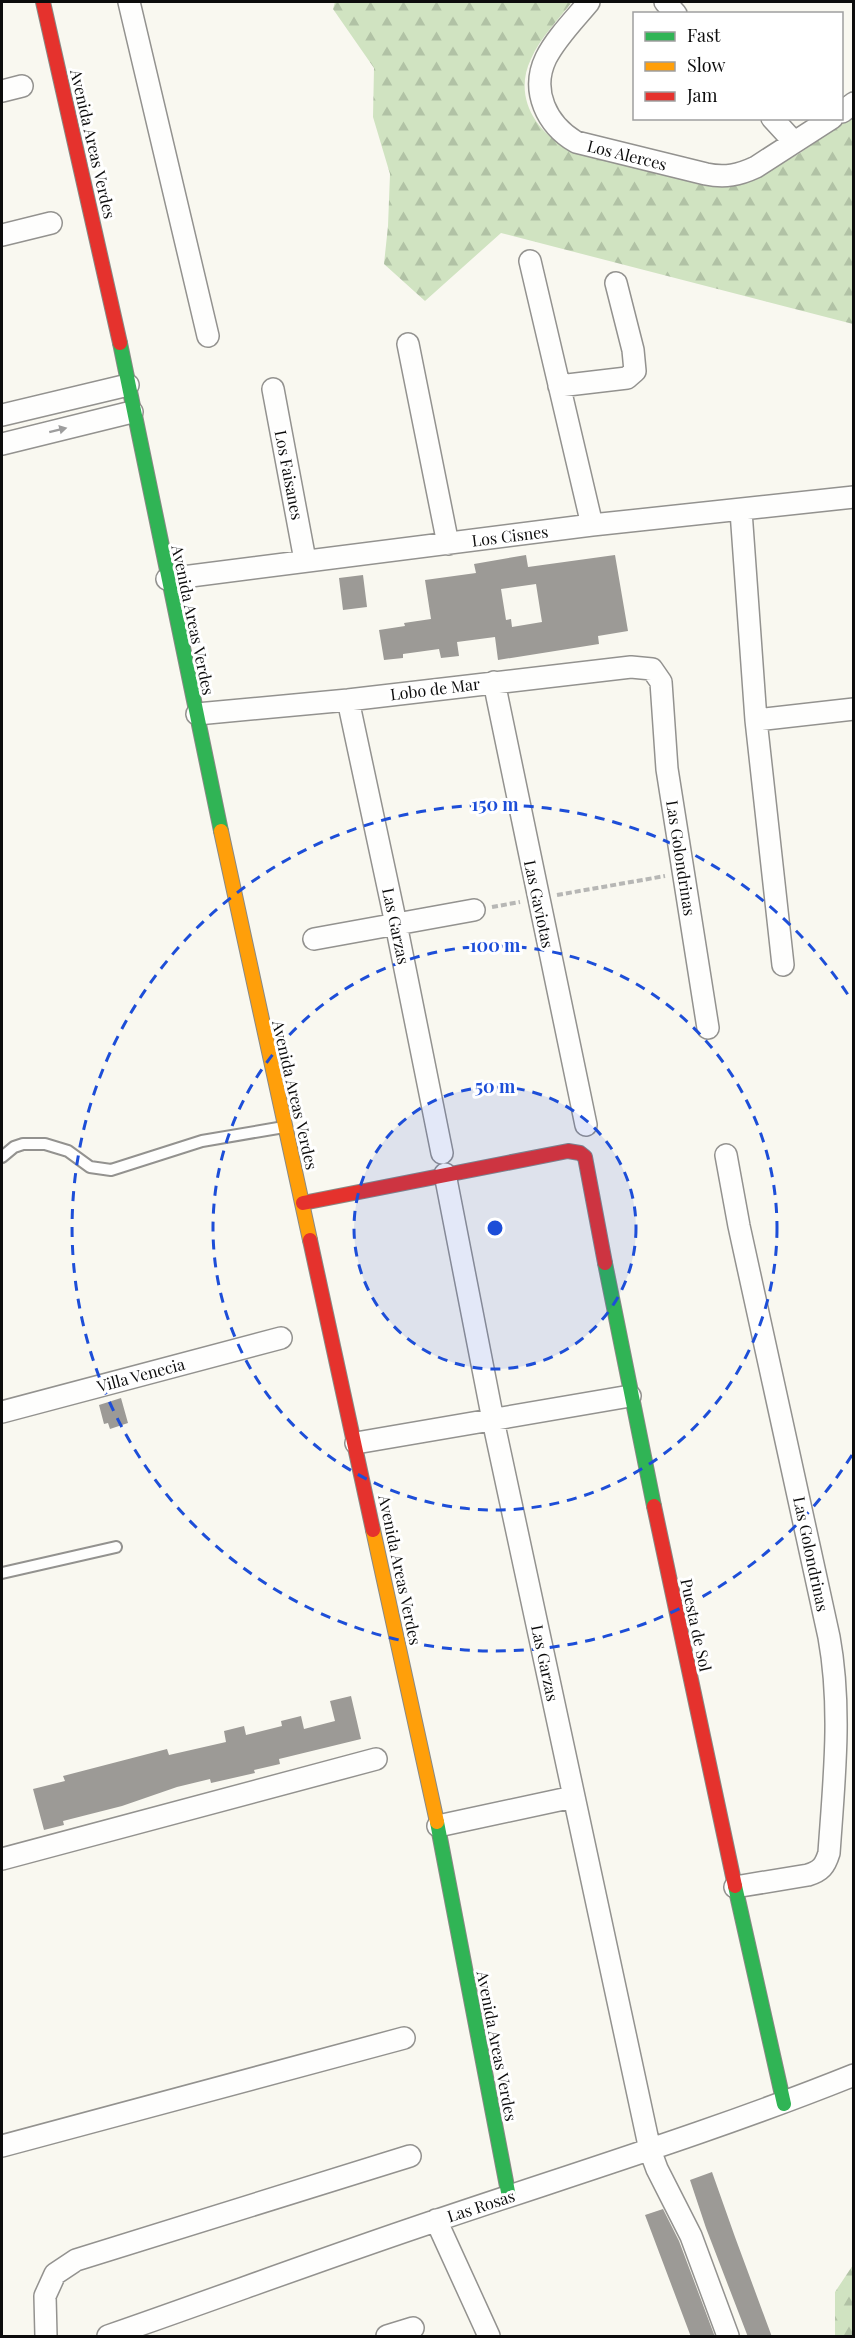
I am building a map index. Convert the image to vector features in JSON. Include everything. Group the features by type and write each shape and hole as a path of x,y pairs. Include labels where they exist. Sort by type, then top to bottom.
{"street":[{"name":"Avenida Areas Verdes","path":"44,2 106,275 167,579 438,1826 509,2197"},
{"path":"129,2 208,336"},
{"name":"Los Alerces","path":"589,2 547,57 540,79 541,99 545,109 566,136 587,146 724,177 745,172 829,120"},
{"path":"774,120 794,142"},
{"path":"2,235 51,223"},
{"path":"530,261 592,525"},
{"path":"559,386 627,378 635,371 633,350 616,283"},
{"path":"408,344 448,544"},
{"path":"2,415 128,385"},
{"name":"Los Faisanes","path":"273,389 305,560"},
{"path":"2,444 132,412"},
{"name":"Los Cisnes","path":"167,579 592,525 741,511 854,497"},
{"path":"741,511 756,720 783,965"},
{"name":"Lobo de Mar","path":"197,714 348,700 631,667 646,667 656,673 662,687"},
{"name":"Las Gaviotas","path":"494,682 586,1125"},
{"name":"Las Golondrinas","path":"662,687 667,770 708,1028"},
{"name":"Las Garzas","path":"348,700 396,924 493,1420 650,2150 657,2169 691,2236 728,2337"},
{"path":"756,720 854,710"},
{"path":"314,939 474,910"},
{"name":"Puesta de Sol","path":"444,1163 568,1151 580,1153 587,1162 630,1396 784,2104"},
{"name":"Las Golondrinas","path":"726,1155 739,1226 829,1636 835,1668 837,1700 829,1853 825,1865 818,1872 808,1875 735,1887"},
{"path":"303,1203 444,1163"},
{"name":"Villa Venecia","path":"2,1412 281,1338"},
{"path":"356,1443 630,1396"},
{"path":"2,1859 376,1759"},
{"path":"438,1826 573,1797"},
{"path":"2,2146 404,2038"},
{"name":"Las Rosas","path":"108,2337 436,2220 784,2104 854,2075"},
{"path":"46,2337 45,2296 55,2274 76,2260 410,2156"},
{"path":"436,2220 489,2337"},
{"path":"387,2337 413,2328"}],"lane":[{"path":"2,1157 14,1147 23,1144 45,1144 68,1151 90,1167 111,1170 201,1141 285,1126"},
{"path":"2,1573 116,1547"}],"path":[{"path":"474,910 683,873"}],"green space":[{"path":"335,2 572,2 539,44 526,72 526,97 535,120 553,139 564,146 701,185 724,187 751,181 800,153 853,116 853,324 501,233 425,301 384,264 390,174 373,117 374,68 333,9"},
{"path":"853,2265 853,2336 835,2336 835,2292"}],"building":[{"path":"526,555 528,567 615,555 628,631 598,636 599,644 498,660 495,637 457,642 459,656 441,658 439,649 403,654 403,658 384,660 379,630 431,619 425,580 476,573 474,564","holes":["536,584 542,622 512,627 511,619 506,620 501,589"]},
{"path":"363,575 367,607 343,610 339,578"},
{"path":"121,1398 128,1423 110,1429 108,1423 104,1424 99,1405"},
{"path":"351,1696 361,1739 279,1759 280,1764 254,1770 255,1773 211,1783 210,1779 177,1787 122,1806 63,1821 64,1825 44,1830 33,1789 65,1781 63,1776 167,1749 169,1755 226,1742 224,1731 244,1726 246,1735 282,1726 281,1721 301,1716 304,1729 335,1721 330,1701"},
{"path":"712,2172 772,2337 748,2337 706,2228 690,2180"},
{"path":"663,2209 679,2241 715,2337 691,2337 645,2215"}],"traffic: fast":[{"path":"120,343 221,831"},
{"path":"605,1263 654,1506"},
{"path":"437,1822 509,2197"},
{"path":"735,1886 784,2104"}],"traffic: slow":[{"path":"221,831 310,1240"},
{"path":"373,1530 437,1822"}],"traffic: jam":[{"path":"43,2 120,343"},
{"path":"303,1203 568,1151 580,1153 585,1157 605,1263"},
{"path":"310,1240 373,1530"},
{"path":"654,1506 735,1886"}]}
